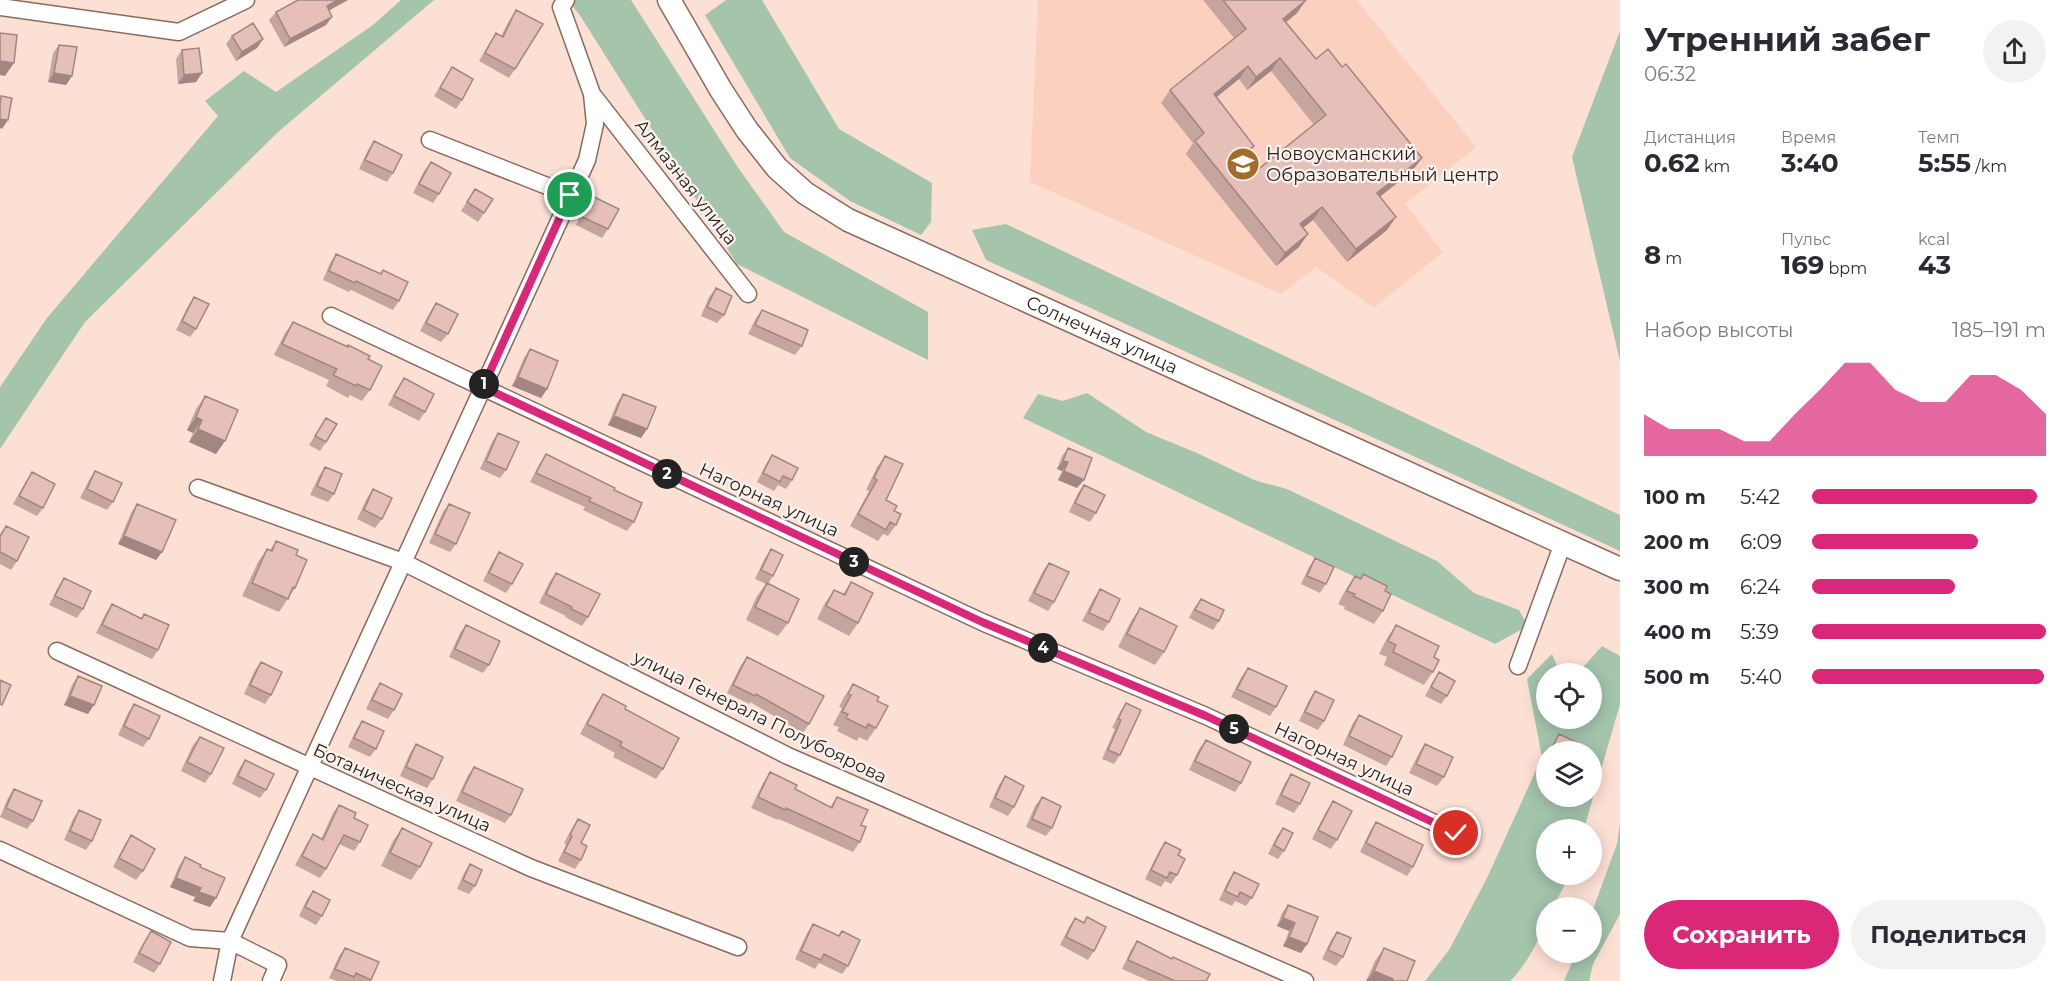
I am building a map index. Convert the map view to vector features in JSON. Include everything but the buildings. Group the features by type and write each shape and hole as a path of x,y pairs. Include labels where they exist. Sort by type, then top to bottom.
{"street":[{"path":"0,7 179,32 246,0"},
{"path":"222,981 230,941 586,160 595,124 592,94 561,6 566,0"},
{"name":"Солнечная улица","path":"669,0 721,90 747,130 777,168 805,193 848,220 1620,569"},
{"name":"Алмазная улица","path":"592,94 748,294"},
{"path":"430,140 570,195"},
{"name":"Нагорная улица","path":"331,316 982,622 1206,716 1456,833"},
{"name":"улица Генерала Полубоярова","path":"198,489 403,562 788,756 1305,981"},
{"path":"1518,666 1563,543"},
{"name":"Ботаническая улица","path":"57,651 531,868 738,947"},
{"path":"0,850 190,938 230,941 278,965 271,981"}],"shaded area":[{"name":"Новоусманский Образовательный центр","path":"1038,0 1357,0 1476,147 1405,204 1443,252 1374,308 1316,267 1281,294 1030,182"}],"green space":[{"path":"401,0 434,0 278,132 85,322 0,449 0,387 47,318 218,116 205,101 244,71 276,92 373,25"},
{"path":"567,0 631,0 737,166 784,232 928,312 928,360 737,264 579,14"},
{"path":"726,0 762,0 839,129 932,183 931,222 921,235 850,201 790,158 705,15"},
{"path":"1620,31 1620,361 1572,157"},
{"path":"1006,224 1620,515 1620,551 986,260 972,230"},
{"path":"1087,393 1146,432 1254,480 1287,489 1437,561 1474,593 1519,610 1528,626 1495,644 1023,418 1038,394 1063,401"},
{"path":"1602,646 1620,656 1620,704 1602,766 1602,741 1539,741 1537,729 1602,729 1602,663 1587,663"},
{"path":"1552,654 1556,663 1543,663"},
{"path":"1536,670 1536,726 1527,679"},
{"path":"1536,770 1536,807 1590,807 1587,819 1536,819 1536,885 1565,885 1558,897 1536,897 1536,943 1523,966 1510,981 1425,981 1449,950 1487,878"},
{"path":"1620,824 1620,914 1602,947 1602,897 1598,897 1617,844"},
{"path":"1572,963 1594,963 1589,981 1564,981"}],"place":[{"name":"Новоусманский Образовательный центр","path":"1243,164"}],"route":[{"path":"570,195 483,387 982,622 1206,716 1456,833"}]}
